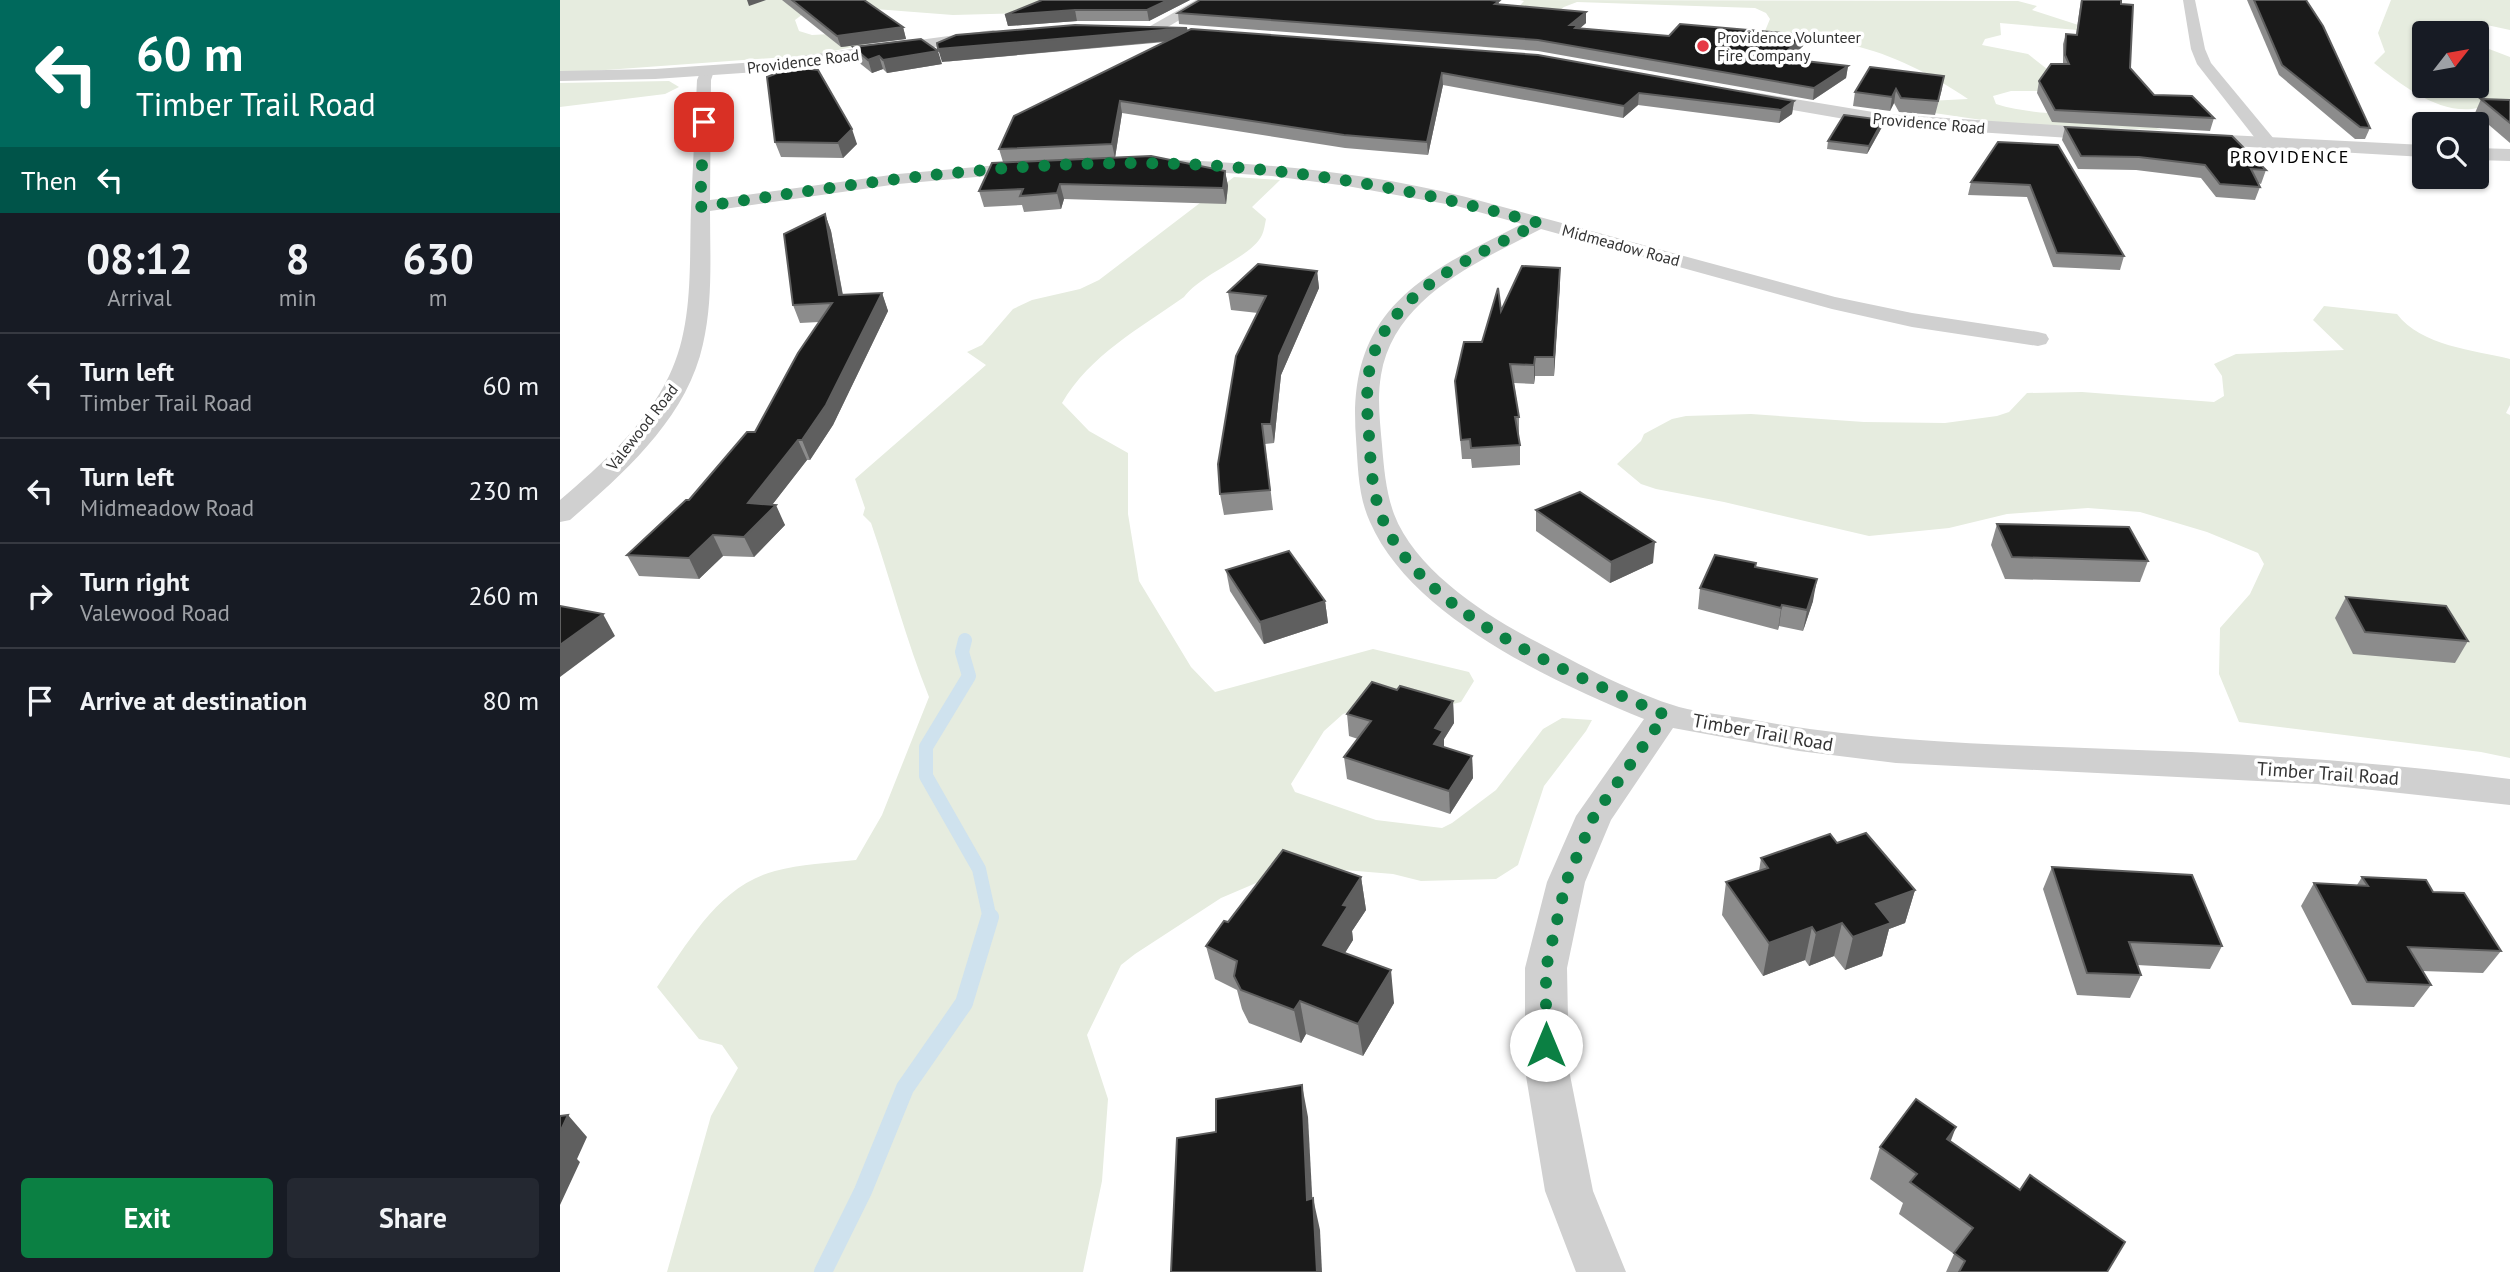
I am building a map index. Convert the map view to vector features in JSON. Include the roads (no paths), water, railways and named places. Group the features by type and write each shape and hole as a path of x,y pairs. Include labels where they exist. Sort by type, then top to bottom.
{"street":[{"path":"1153,29 1207,0"},
{"path":"2189,0 2198,50 2204,64 2268,143"},
{"path":"1129,29 1191,31"},
{"name":"Providence Road","path":"560,76 707,71 789,64 1013,33"},
{"name":"Valewood Road","path":"560,514 609,471 658,411 680,377 697,326 704,80 707,71"},
{"name":"Providence Road","path":"1724,92 1885,120 2129,136"},
{"path":"2171,138 2412,150"},
{"path":"2489,154 2510,155"},
{"name":"Midmeadow Road","path":"1142,164 1220,166 1353,180 1460,201 1832,303 1912,320 2038,339"},
{"path":"700,207 909,177 1045,167"},
{"name":"Timber Trail Road","path":"1539,223 1456,267 1426,287 1399,312 1381,341 1370,369 1366,402 1372,487 1387,529 1419,573 1471,617 1550,663 1665,715 1785,739 1904,753 2343,772 2510,792"},
{"path":"1601,1272 1569,1191 1546,1070 1546,968 1566,882 1594,816 1665,715"}],"waterway":[{"path":"965,640 962,652 969,676 926,747 926,776 979,869 990,918"},
{"path":"823,1272 863,1191 905,1088 964,1003 990,918"}],"place":[{"name":"Providence Volunteer Fire Company","path":"1703,46"}],"district":[{"name":"PROVIDENCE","path":"2290,156"}]}
